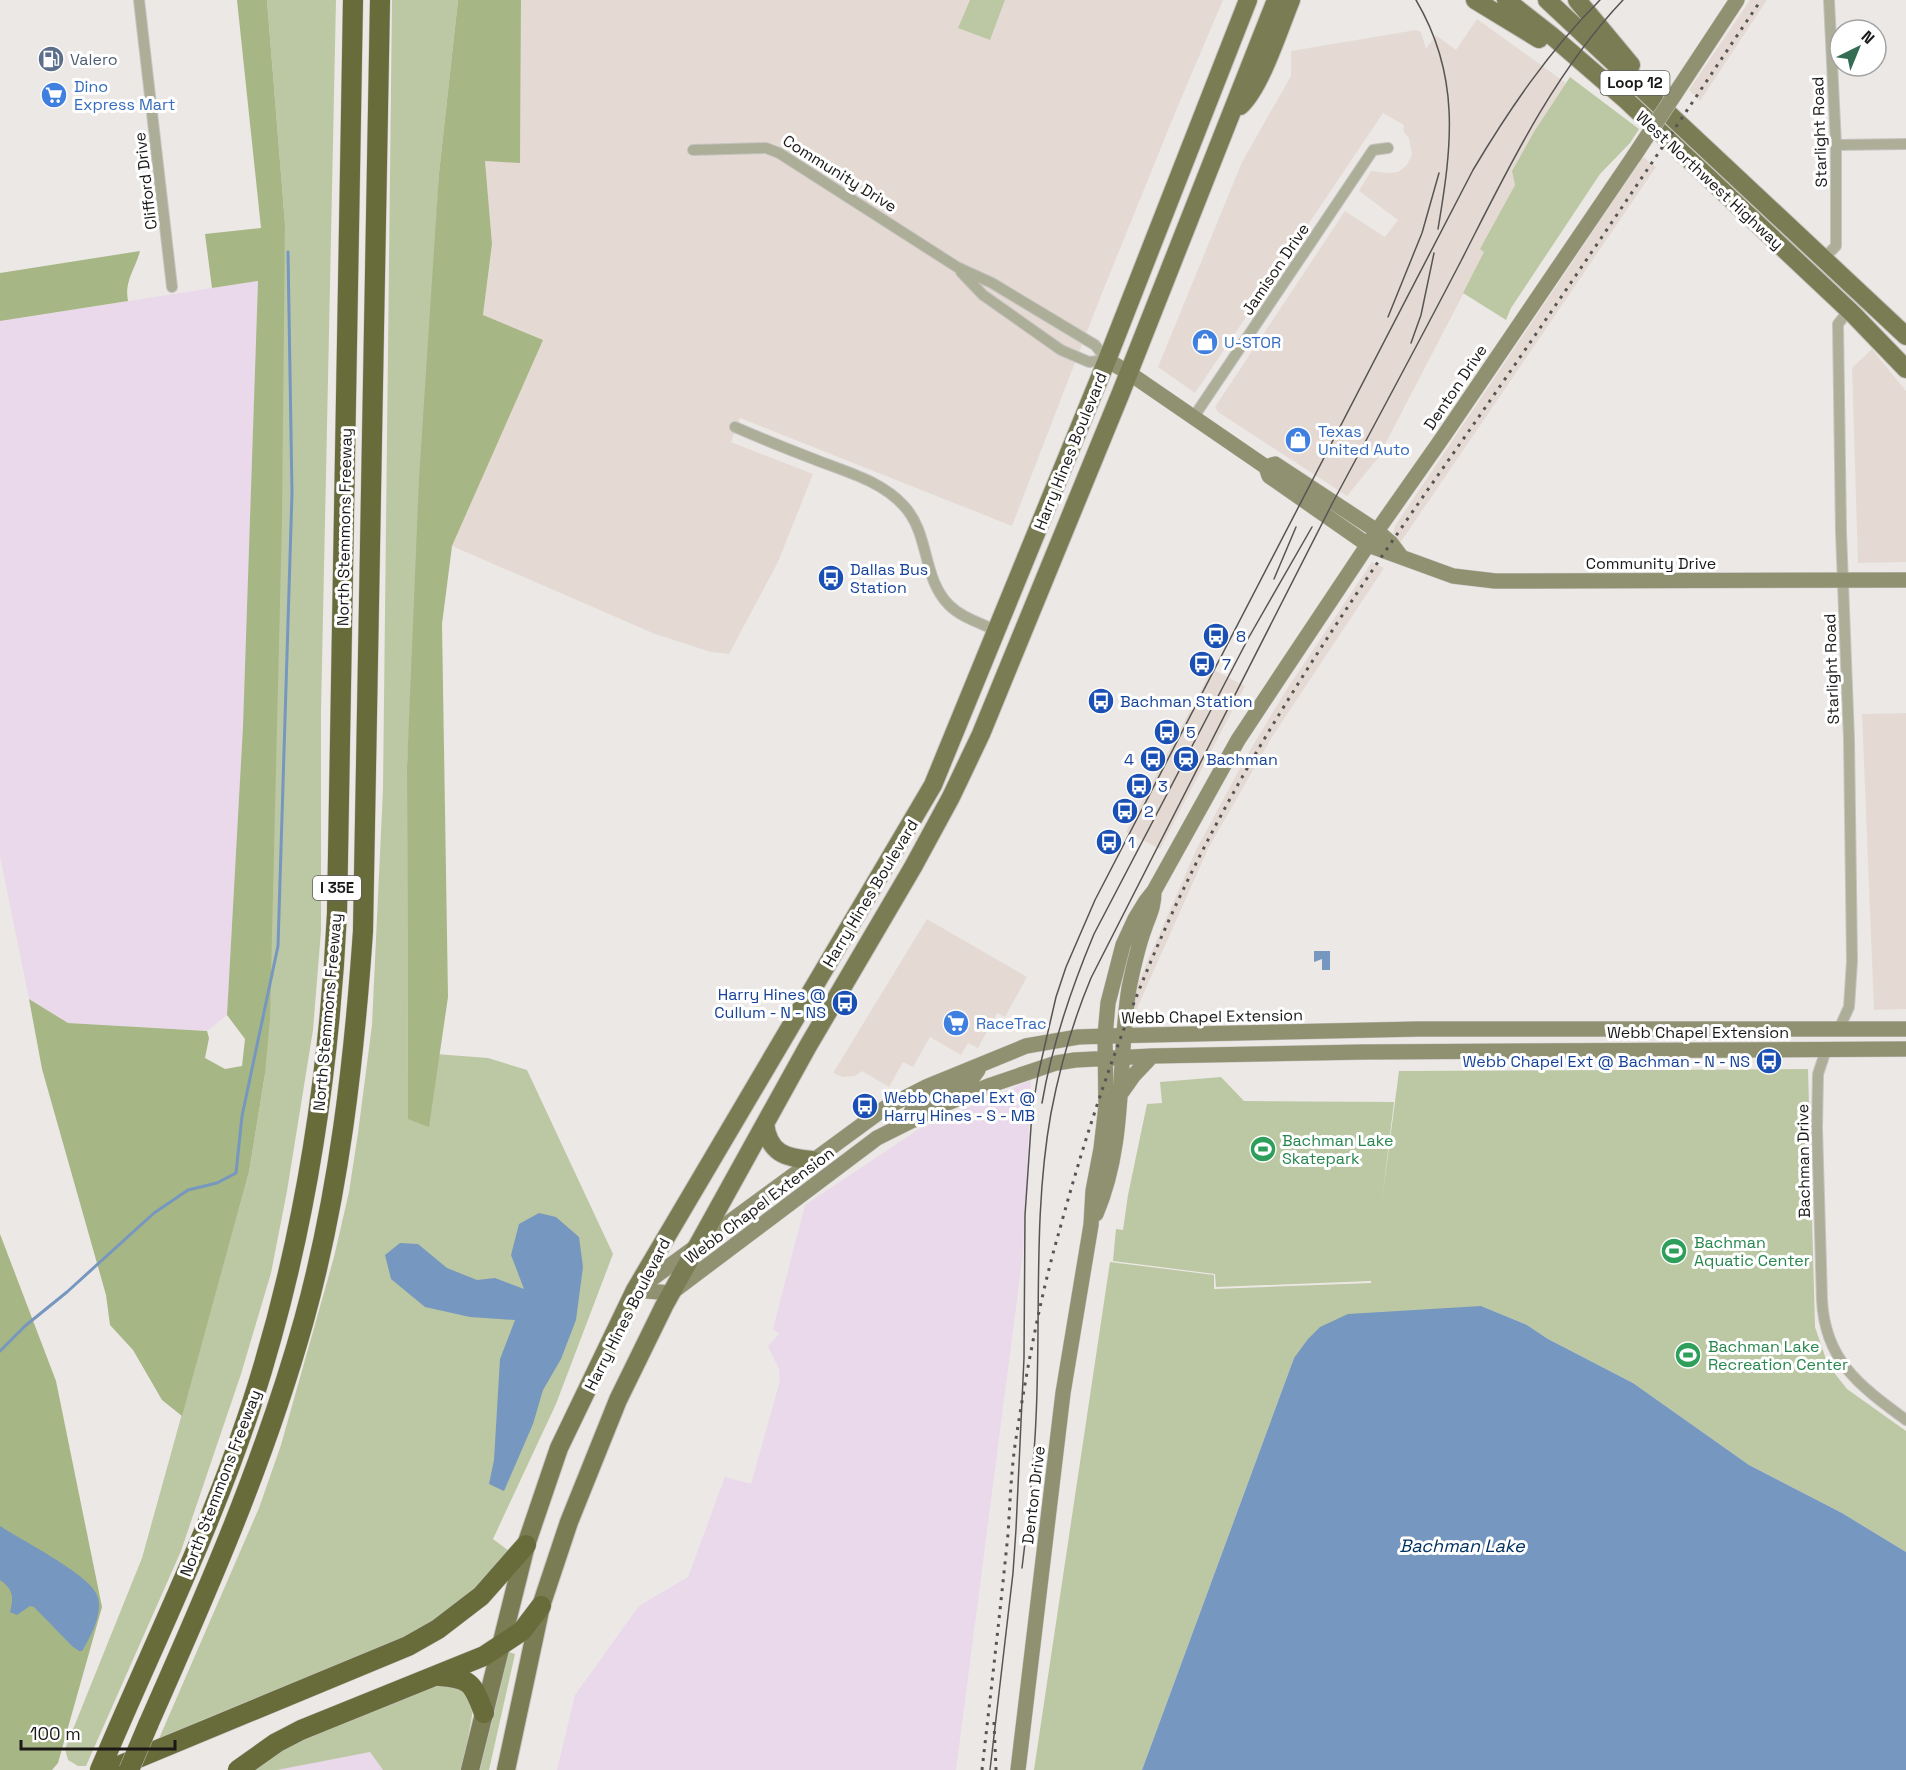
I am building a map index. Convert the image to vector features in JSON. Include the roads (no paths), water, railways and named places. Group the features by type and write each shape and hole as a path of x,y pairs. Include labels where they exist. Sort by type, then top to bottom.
{"highway":[{"name":"North Stemmons Freeway","path":"100,1770 212,1510 250,1407 282,1299 314,1147 324,1082 337,913 353,0"},
{"name":"North Stemmons Freeway","path":"129,1770 229,1540 275,1414 318,1263 332,1197 348,1098 355,1043 363,931 380,0"},
{"path":"109,1770 408,1646 438,1629 481,1596 526,1545"},
{"path":"238,1770 276,1743 301,1730 484,1656 522,1631 542,1606"},
{"path":"439,1676 459,1677 469,1683 484,1713"}],"main road":[{"name":"Harry Hines Boulevard","path":"470,1770 526,1545 560,1448 635,1290 933,785 1107,360 1248,0"},
{"name":"Harry Hines Boulevard","path":"506,1770 542,1606 569,1522 592,1462 645,1342 671,1293 808,1046 914,867 981,734 1129,373 1276,0"},
{"path":"1230,116 1247,100 1257,84 1291,0"},
{"path":"1475,0 1530,33 1593,83 1626,100"},
{"name":"West Northwest Highway","path":"1506,0 1626,100 1851,312 1906,369"},
{"name":"West Northwest Highway","path":"1547,0 1906,336"},
{"path":"1577,0 1618,52 1724,165"},
{"name":"Denton Drive","path":"1018,1770 1063,1393 1091,1225 1093,1191 1106,1106 1107,1003 1123,945 1135,919 1154,891 1238,740 1377,531 1634,156 1737,0"},
{"path":"1215,83 1239,93"},
{"path":"1775,242 1788,242 1811,263 1817,263 1824,258"},
{"path":"1851,312 1876,322 1906,350"},
{"name":"Community Drive","path":"1107,360 1266,467 1269,476 1368,545 1384,553 1400,555 1431,570 1480,580 1906,580"},
{"name":"Community Drive","path":"1266,467 1275,464 1377,531 1400,555"},
{"path":"997,631 1018,646"},
{"path":"893,854 914,867"},
{"name":"Denton Drive","path":"1091,1225 1104,1194 1118,1131 1125,1036 1133,970 1144,929 1154,905 1154,891"},
{"path":"1419,1029 1419,1052"},
{"path":"1618,1051 1619,1029"},
{"path":"1826,1050 1839,1029"},
{"name":"Webb Chapel Extension","path":"635,1290 885,1108 926,1087 1026,1046 1078,1037 1364,1030 1906,1029"},
{"path":"1288,1054 1296,1044 1341,1042 1364,1030"},
{"path":"786,1033 808,1046"},
{"name":"Webb Chapel Extension","path":"671,1293 877,1138 954,1100 1034,1070 1075,1060 1152,1056 1419,1052 1906,1049"},
{"path":"1122,1092 1152,1056"},
{"path":"914,1120 910,1113 913,1107 970,1081 981,1066"},
{"path":"765,1124 771,1144 782,1155 812,1160"},
{"path":"635,1290 671,1293"}],"street":[{"name":"Clifford Drive","path":"139,0 172,287"},
{"name":"Starlight Road","path":"1824,258 1836,246 1836,145 1829,0"},
{"path":"1836,145 1906,144"},
{"name":"Community Drive","path":"693,150 766,148 779,153 957,267 992,283 1095,345 1107,360"},
{"name":"Jamison Drive","path":"1193,418 1373,150 1388,148"},
{"name":"Community Drive","path":"957,267 983,295 1061,350 1089,362 1107,360"},
{"name":"Starlight Road","path":"1839,1029 1849,1007 1852,961 1849,739 1842,580 1838,324 1851,312"},
{"path":"735,427 865,479 893,496 913,517 920,530 932,574 941,596 961,614 997,631"},
{"name":"Bachman Drive","path":"1826,1050 1818,1074 1816,1128 1822,1300 1825,1325 1838,1358 1851,1376 1906,1420"}],"water":[{"path":"1314,951 1330,951 1330,970 1322,970 1322,959 1314,962"},
{"path":"539,1213 556,1217 579,1237 583,1267 576,1320 561,1359 543,1390 533,1424 504,1491 489,1484 494,1460 500,1359 515,1320 470,1317 425,1307 391,1279 385,1255 400,1243 418,1244 447,1268 477,1280 495,1278 524,1289 511,1255 519,1224"},
{"name":"Bachman Lake","path":"1481,1306 1527,1325 1548,1339 1633,1383 1749,1465 1842,1513 1906,1552 1906,1770 1142,1770 1294,1358 1320,1327 1348,1314"},
{"path":"0,1526 81,1577 97,1595 98,1616 82,1651 72,1646 34,1607 30,1606 17,1615 10,1612 11,1594 8,1587 0,1580"}],"waterway":[{"path":"0,1351 25,1326 67,1292 154,1213 188,1190 217,1183 236,1173 242,1116 278,946 292,493 288,252"}],"tram line":[{"path":"1416,0 1430,28 1440,56 1449,112 1447,169 1438,229"},
{"path":"990,1770 1016,1529 1024,1358 1025,1215 1032,1112 1056,997 1066,967 1095,900 1473,170 1531,81 1581,19 1600,0"},
{"path":"1022,1568 1035,1437 1040,1227 1045,1151 1059,1078 1084,994 1333,502 1514,159 1574,60 1623,0"},
{"path":"1388,317 1422,233 1439,173"},
{"path":"1411,343 1421,315 1434,253"},
{"path":"1274,579 1296,527"},
{"path":"1042,1103 1063,1017 1094,934 1249,637 1312,527"}],"railway":[{"path":"982,1770 1008,1534 1014,1456 1039,1311 1071,1188 1099,1100 1130,1014 1165,930 1184,888 1248,766 1321,647 1761,0"},
{"path":"994,1722 996,1770"}],"place":[{"name":"Valero","path":"51,59"},
{"name":"Dino Express Mart","path":"54,95"},
{"name":"U-STOR","path":"1205,342"},
{"name":"Texas United Auto","path":"1298,440"},
{"name":"Dallas Bus Station","path":"831,578"},
{"name":"8","path":"1216,636"},
{"name":"7","path":"1202,664"},
{"name":"Bachman Station","path":"1101,701"},
{"name":"5","path":"1167,732"},
{"name":"4","path":"1153,759"},
{"name":"Bachman","path":"1186,759"},
{"name":"3","path":"1139,786"},
{"name":"2","path":"1125,811"},
{"name":"1","path":"1109,842"},
{"name":"Harry Hines @ Cullum - N - NS","path":"845,1003"},
{"name":"RaceTrac","path":"956,1023"},
{"name":"Webb Chapel Ext @ Bachman - N - NS","path":"1769,1061"},
{"name":"Webb Chapel Ext @ Harry Hines - S - MB","path":"865,1106"},
{"name":"Bachman Lake Skatepark","path":"1263,1149"},
{"name":"Bachman Aquatic Center","path":"1674,1251"},
{"name":"Bachman Lake Recreation Center","path":"1688,1355"}]}
